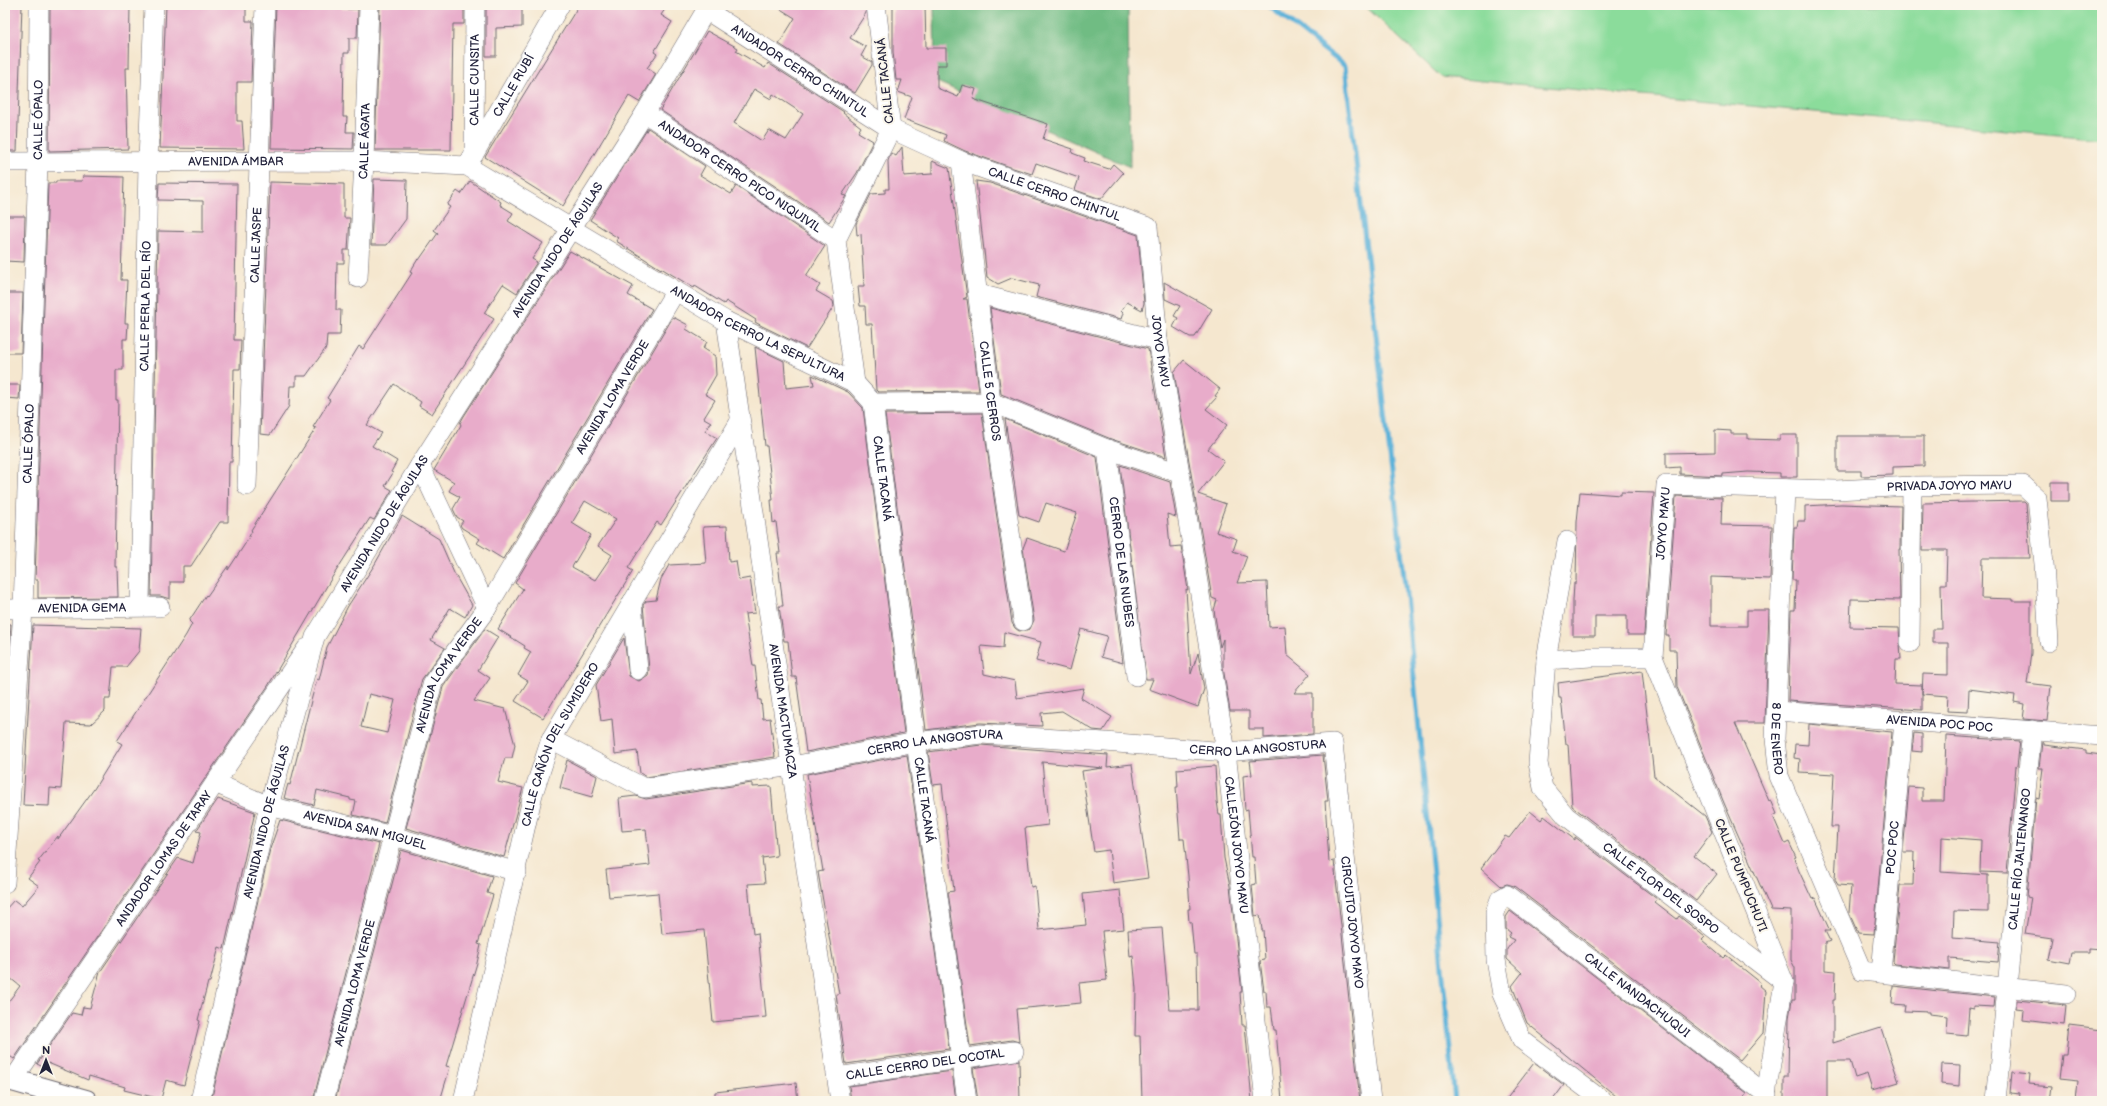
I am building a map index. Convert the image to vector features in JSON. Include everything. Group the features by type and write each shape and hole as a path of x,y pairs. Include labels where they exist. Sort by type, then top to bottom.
{"street":[{"name":"CALLE ÓPALO","path":"5,883 14,609 38,162 39,5"},
{"name":"CALLE PERLA DEL RÍO","path":"140,606 148,162 154,5"},
{"name":"CALLE JASPE","path":"247,486 265,5"},
{"name":"CALLE ÁGATA","path":"358,278 364,161 369,5"},
{"name":"CALLE CUNSITA","path":"471,160 475,5"},
{"name":"CALLE RUBÍ","path":"471,160 560,5"},
{"name":"CALLE TACANÁ","path":"836,240 891,129 876,5"},
{"name":"ANDADOR CERRO CHINTUL","path":"708,7 891,129 960,161"},
{"name":"AVENIDA NIDO DE ÁGUILAS","path":"200,1101 269,806 315,637 420,465 645,113 708,7"},
{"name":"ANDADOR CERRO PICO NIQUIVIL","path":"645,113 836,240"},
{"name":"AVENIDA ÁMBAR","path":"5,162 471,160"},
{"name":"ANDADOR CERRO LA SEPULTURA","path":"471,160 571,227 675,292 726,321 855,383 873,403"},
{"name":"CALLE CERRO CHINTUL","path":"960,161 1148,227"},
{"name":"CALLE 5 CERROS","path":"960,161 979,294 991,402 1023,621"},
{"name":"JOYYO MAYU","path":"1148,227 1158,340 1180,473"},
{"path":"836,240 855,383"},
{"name":"AVENIDA LOMA VERDE","path":"324,1101 434,682 487,608 675,292"},
{"path":"979,294 1158,340"},
{"name":"AVENIDA MACTUMACZA","path":"726,321 840,1101"},
{"path":"873,403 991,402 1107,449 1180,473"},
{"name":"CALLE TACANÁ","path":"873,403 916,742 967,1101"},
{"name":"CALLE CAÑÓN DEL SUMIDERO","path":"463,1101 534,794 550,738 740,422"},
{"name":"CERRO DE LAS NUBES","path":"1107,449 1136,676"},
{"path":"420,465 487,608"},
{"name":"CALLEJÓN JOYYO MAYU","path":"1180,473 1226,752 1265,1101"},
{"name":"JOYYO MAYU","path":"1653,657 1666,484 1785,489"},
{"name":"PRIVADA JOYYO MAYU","path":"1785,489 1836,490 1912,486 2023,485 2037,498 2044,564 2048,642"},
{"path":"1910,643 1912,486"},
{"name":"8 DE ENERO","path":"1785,489 1775,739 1779,776 1862,971 1881,973"},
{"path":"1567,541 1546,660 1591,657 1653,657"},
{"path":"632,602 638,670"},
{"name":"AVENIDA GEMA","path":"14,609 140,606 160,607"},
{"name":"ANDADOR LOMAS DE TARAY","path":"9,1079 315,637"},
{"name":"CALLE PUMPUCHUTI","path":"1653,657 1784,982"},
{"name":"CALLE FLOR DEL SOSPO","path":"1546,660 1538,763 1543,788 1566,816 1784,982"},
{"name":"AVENIDA POC POC","path":"1777,711 2102,736"},
{"name":"POC POC","path":"1881,973 1904,721"},
{"name":"CALLE RÍO JALTENANGO","path":"1996,1101 2032,730"},
{"name":"CERRO LA ANGOSTURA","path":"550,738 644,788 792,766 916,742 981,734 1226,752 1333,743"},
{"name":"CIRCUITO JOYYO MAYO","path":"1333,743 1371,1101"},
{"name":"AVENIDA SAN MIGUEL","path":"215,783 269,806 393,836 517,872"},
{"name":"CALLE NANDACHUQUI","path":"1602,1101 1522,1040 1502,994 1496,960 1495,914 1500,899 1507,895 1766,1098"},
{"path":"1881,973 2066,994"},
{"path":"1766,1098 1784,982"},
{"name":"CALLE CERRO DEL OCOTAL","path":"837,1077 1014,1051"},
{"path":"9,1079 86,1101"}],"green space":[{"path":"934,5 1128,5 1130,167 935,81"},
{"path":"1364,5 2102,5 2102,139 1441,77"}],"building":[{"path":"5,5 22,5 17,151 5,151"},
{"path":"50,5 130,5 129,68 126,68 128,149 49,151"},
{"path":"166,5 246,5 246,21 253,21 251,82 237,82 237,121 242,121 244,149 160,148"},
{"path":"276,5 341,5 341,9 358,9 357,38 349,38 349,53 344,53 343,117 347,117 346,132 354,132 353,149 271,148"},
{"path":"380,5 464,5 464,24 453,24 451,150 375,150"},
{"path":"486,5 522,5 522,27 496,28 496,56 486,56"},
{"path":"579,5 668,5 661,15 672,22 654,52 657,54 647,68 656,74 639,102 629,96 563,206 485,157"},
{"path":"774,5 865,5 866,13 850,38 866,47 861,56 872,62 872,65 855,93 779,44 795,18"},
{"path":"893,5 925,5 926,48 946,48 946,65 937,65 937,88 958,97 962,85 976,89 973,99 1048,124 1043,139 1073,149 1072,153 1085,158 1084,161 1109,169 1113,164 1123,173 1101,199 1075,190 1079,178 1036,163 1032,174 1013,168 965,151 944,141 946,135 904,119 912,97 898,92 902,80 896,80 893,52"},
{"path":"707,31 738,48 736,51 765,68 768,63 844,112 843,113 861,127 858,132 873,141 857,173 842,195 846,196 829,222 660,110","holes":["754,89 771,99 773,94 803,114 786,140 769,130 762,141 734,123"]},
{"path":"648,128 705,166 700,175 731,194 736,186 825,246 806,276 820,285 816,291 833,301 834,306 807,348 755,322 756,320 726,301 724,304 695,286 694,288 661,269 616,241 618,238 590,220"},
{"path":"902,147 904,176 932,174 932,161 949,168 967,297 963,299 967,299 979,391 878,392 876,390 872,324 866,324 865,306 860,306 858,286 864,286 861,234 857,235 856,224 871,194 885,193 885,189 889,189 888,161 891,153 896,156"},
{"path":"83,176 124,177 121,280 127,280 125,323 128,323 127,339 123,339 123,370 116,370 116,400 118,400 115,567 117,567 118,597 38,598 38,580 35,580 48,183 56,183 56,181 82,181"},
{"path":"374,179 407,180 406,219 387,245 371,245"},
{"path":"470,181 501,202 500,205 513,213 508,221 543,243 532,259 537,262 517,293 503,284 484,313 494,319 432,414 419,406 421,402 394,384 367,425 381,433 372,446 397,461 391,472 393,473 385,486 392,490 374,520 370,518 331,579 268,686 14,1059 5,1053 5,1006 20,986 5,974 5,910 14,900 22,906 39,886 28,878 40,862 38,861 58,836 58,839 94,789 122,744 117,741 186,635 192,624 189,621 228,566 228,570 245,544 252,531 251,530 316,428 313,427 330,400 327,398 359,346 363,349 412,273 410,272 418,259 419,260 438,233 434,230 450,207 447,205 457,191 461,194"},
{"path":"976,181 990,183 1138,235 1144,303 1142,310 1127,302 1121,311 1123,313 1121,319 1036,297 1039,285 1012,278 998,284 987,277"},
{"path":"270,182 344,184 344,218 350,218 348,250 344,250 344,263 337,263 336,310 341,310 340,335 327,335 326,348 306,376 296,376 296,386 290,386 289,406 270,435 260,434"},
{"path":"159,183 237,184 234,340 241,340 240,369 234,369 232,462 229,462 228,522 220,522 191,566 183,566 183,582 170,582 170,599 160,596 151,596 158,231 203,232 203,201 158,200"},
{"path":"5,216 25,216 24,262 5,261"},
{"path":"570,251 633,286 628,295 652,309 503,559 477,543 480,539 462,528 460,525 463,521 457,517 453,509 460,497 449,491 454,482 434,470 461,425 460,423 464,416"},
{"path":"1164,282 1212,309 1195,337 1190,337 1173,327 1178,318 1174,316 1180,306 1165,299"},
{"path":"5,293 23,293 21,353 5,353"},
{"path":"990,308 1148,349 1166,457 1111,439 1001,394"},
{"path":"673,317 688,325 686,329 707,342 703,348 715,356 716,375 705,394 715,400 704,418 711,422 705,431 717,438 661,525 657,522 628,568 633,571 543,718 515,701 528,681 518,675 531,652 524,648 525,646 498,629 523,589 515,583","holes":["585,501 616,519 598,546 612,555 595,580 572,567 591,535 572,523"]},
{"path":"755,347 784,361 786,388 814,385 812,375 848,392 863,408 904,733 806,752 796,677 792,677 788,641 784,641 779,606 783,606 777,553 780,553 776,522 773,523 771,500 773,500 767,446 765,446"},
{"path":"1184,360 1220,389 1215,396 1217,397 1206,409 1227,425 1208,449 1224,461 1198,494 1226,504 1216,532 1237,539 1233,551 1247,556 1237,583 1267,582 1269,627 1285,626 1287,655 1310,674 1294,693 1313,693 1313,734 1264,738 1264,729 1249,729 1249,711 1230,711 1223,667 1223,639 1220,647 1214,610 1217,600 1212,598 1174,372"},
{"path":"5,385 20,385 19,399 5,398"},
{"path":"982,413 1012,623 1019,631 1030,629 1034,620 1023,548 1027,538 1064,551 1077,513 1046,503 1039,522 1019,515 1005,419 1097,457 1123,663 1101,657 1107,636 1081,629 1070,670 1036,661 1041,642 1004,632 1003,648 981,646 984,674 1015,681 1017,698 1084,688 1081,698 1112,717 1103,731 1093,730 1062,711 1041,713 1042,726 980,723 926,730 885,414"},
{"path":"1715,430 1731,431 1731,434 1748,434 1748,439 1780,440 1780,435 1797,435 1797,477 1780,477 1780,473 1748,472 1723,474 1723,476 1680,474 1680,467 1666,468 1666,453 1715,452"},
{"path":"1837,436 1924,436 1924,466 1893,467 1893,475 1861,476 1861,471 1837,471"},
{"path":"1120,465 1170,482 1176,517 1167,514 1170,547 1181,546 1188,590 1186,589 1191,674 1198,653 1204,689 1198,707 1149,689 1153,679 1146,679"},
{"path":"2051,482 2069,482 2069,501 2051,501"},
{"path":"1580,492 1621,495 1621,492 1654,493 1644,635 1627,635 1627,616 1595,616 1595,636 1573,636 1573,601 1574,583 1576,583 1577,522"},
{"path":"1676,496 1722,498 1721,525 1772,526 1770,579 1711,577 1711,626 1747,626 1747,610 1769,610 1765,723 1735,723 1769,801 1771,800 1777,814 1773,816 1785,844 1789,842 1796,857 1794,858 1799,871 1812,899 1815,898 1830,931 1825,931 1830,941 1825,943 1825,970 1836,971 1835,1000 1833,1000 1833,1043 1881,1028 1899,1082 1872,1090 1867,1074 1855,1078 1850,1061 1827,1061 1827,1101 1784,1101 1784,1077 1788,1077 1789,1018 1792,1000 1795,1000 1795,968 1791,960 1791,911 1771,910 1724,803 1677,687 1676,650 1669,650 1669,635 1666,635"},
{"path":"2024,501 2026,503 2030,558 1982,558 1981,598 2031,601 2031,653 2027,683 2051,686 2047,721 2023,719 2025,704 2014,702 2015,695 1969,689 1968,712 1947,711 1948,696 1922,694 1923,674 1948,675 1948,643 1933,643 1933,629 1942,629 1941,584 1946,584 1947,550 1922,550 1923,503"},
{"path":"1841,504 1901,506 1899,549 1900,600 1851,599 1850,627 1899,628 1901,659 1896,659 1895,684 1922,685 1922,710 1788,701 1791,610 1795,610 1796,580 1792,580 1794,527 1797,527 1798,521 1805,521 1805,506"},
{"path":"402,516 439,539 454,573 472,605 465,617 450,608 431,640 445,648 422,679 385,823 353,815 356,801 350,800 350,798 317,790 314,805 284,798 288,784 290,785 312,697 317,679 319,680 327,647 348,606 375,564","holes":["369,694 395,700 387,733 361,727"]},
{"path":"727,526 729,562 736,561 739,580 750,578 755,613 745,614 753,666 755,666 759,700 761,700 763,719 770,718 775,757 646,777 640,773 637,751 615,754 612,719 601,721 596,685 624,638 629,676 639,681 648,675 649,669 643,605 646,601 656,600 661,579 669,565 706,563 703,527"},
{"path":"5,624 11,624 6,698 5,697"},
{"path":"33,625 141,628 139,651 126,667 113,667 110,699 105,699 105,711 91,724 66,723 61,789 50,788 49,806 23,805"},
{"path":"485,629 498,637 478,670 490,678 474,701 505,709 515,745 512,758 505,758 498,782 523,788 504,857 406,828 443,687"},
{"path":"1642,671 1654,776 1705,816 1712,832 1694,856 1717,874 1696,901 1572,806 1568,744 1566,744 1558,683"},
{"path":"1809,724 1892,732 1874,934 1858,933 1849,913 1851,886 1838,885 1835,880 1838,827 1831,827 1834,774 1799,772 1800,759 1794,758 1795,744 1808,745"},
{"path":"1914,733 1922,734 1922,752 1912,751"},
{"path":"1946,736 2020,741 2016,766 2007,873 1980,872 1981,840 1942,837 1941,872 1988,875 1988,912 1954,911 1953,938 2000,942 1998,962 1949,958 1949,970 1895,964 1893,962 1900,885 1913,885 1914,852 1903,852 1909,787 1922,788 1922,801 1944,801"},
{"path":"2042,742 2044,745 2086,750 2086,753 2102,755 2102,950 2089,949 2089,953 2071,953 2069,963 2048,959 2052,938 2025,934 2031,898 2027,897 2036,798 2039,799 2043,768 2039,768"},
{"path":"981,745 1108,755 1107,767 1132,764 1148,878 1113,883 1109,850 1094,852 1082,771 1103,768 1042,762 1048,825 1025,828 1031,887 1035,886 1039,930 1086,925 1083,894 1120,890 1124,929 1102,931 1107,980 1079,983 1081,1003 1016,1009 1019,1042 1012,1040 970,1046 948,892 954,891 942,784 933,785 928,752"},
{"path":"907,755 949,1049 846,1064 836,994 839,994 818,872 823,871 807,774"},
{"path":"1323,755 1328,801 1325,801 1329,862 1334,861 1360,1101 1282,1101 1276,1030 1274,1030 1271,1007 1267,1007 1266,991 1264,991 1260,961 1265,960 1263,930 1260,915 1255,916 1252,885 1256,884 1254,857 1252,857 1248,809 1245,810 1243,776 1252,775 1250,761"},
{"path":"567,760 597,776 592,797 560,788"},
{"path":"1215,766 1217,801 1219,815 1221,815 1224,858 1230,886 1242,992 1240,992 1242,1025 1245,1025 1252,1101 1142,1101 1140,1036 1135,1036 1136,989 1133,956 1130,957 1128,930 1162,928 1169,1010 1198,1010 1197,954 1194,954 1191,922 1189,922 1188,909 1190,909 1184,839 1180,839 1176,787 1178,787 1177,769"},
{"path":"752,783 752,787 771,786 777,856 762,858 765,883 748,884 753,934 758,933 766,1017 713,1022 704,930 662,934 658,893 609,897 606,870 650,865 646,829 622,831 619,798 636,796 646,799"},
{"path":"218,799 255,812 224,949 219,947 210,982 208,982 184,1085 166,1080 161,1099 124,1090 125,1087 89,1076 88,1080 48,1063 45,1068 37,1064 72,1013 81,1015 83,1007 90,1008 100,972 178,858 193,863 201,832 196,831"},
{"path":"1530,811 1541,820 1544,816 1575,840 1575,837 1657,899 1655,902 1677,919 1679,916 1705,937 1702,940 1723,958 1726,955 1761,983 1759,985 1766,991 1763,1033 1740,1060 1514,886 1507,884 1501,886 1481,868 1505,836 1509,838"},
{"path":"280,820 379,844 313,1101 249,1101 237,1098 236,1101 211,1101 270,849"},
{"path":"401,850 492,876 487,893 493,895 478,944 481,945 477,963 446,1066 450,1067 440,1101 335,1101"},
{"path":"1510,911 1747,1093 1741,1101 1622,1101 1527,1023 1512,986 1522,973 1507,959 1507,949 1514,940 1508,937 1511,933 1506,929 1506,917"},
{"path":"1893,986 1995,997 1994,1007 1974,1006 1974,1009 1969,1008 1967,1036 1947,1034 1948,1016 1929,1014 1929,1012 1905,1011 1906,1005 1892,1004"},
{"path":"2017,1000 2066,1005 2064,1025 2023,1020 2024,1009 2016,1008"},
{"path":"2069,1026 2102,1030 2102,1101 2076,1101 2078,1081 2059,1079 2062,1054 2066,1054"},
{"path":"1019,1060 1020,1101 978,1101 973,1068"},
{"path":"1534,1063 1564,1085 1552,1101 1505,1101"},
{"path":"1942,1064 1960,1065 1959,1086 1941,1084"},
{"path":"952,1071 956,1101 851,1101 849,1086"},
{"path":"2012,1072 2030,1074 2029,1084 2051,1086 2049,1101 2018,1100 2019,1094 2010,1093"},
{"path":"796,1083 798,1101 715,1101 715,1092"}],"waterway":[{"path":"1268,5 1345,66 1405,585 1455,1101"}]}
